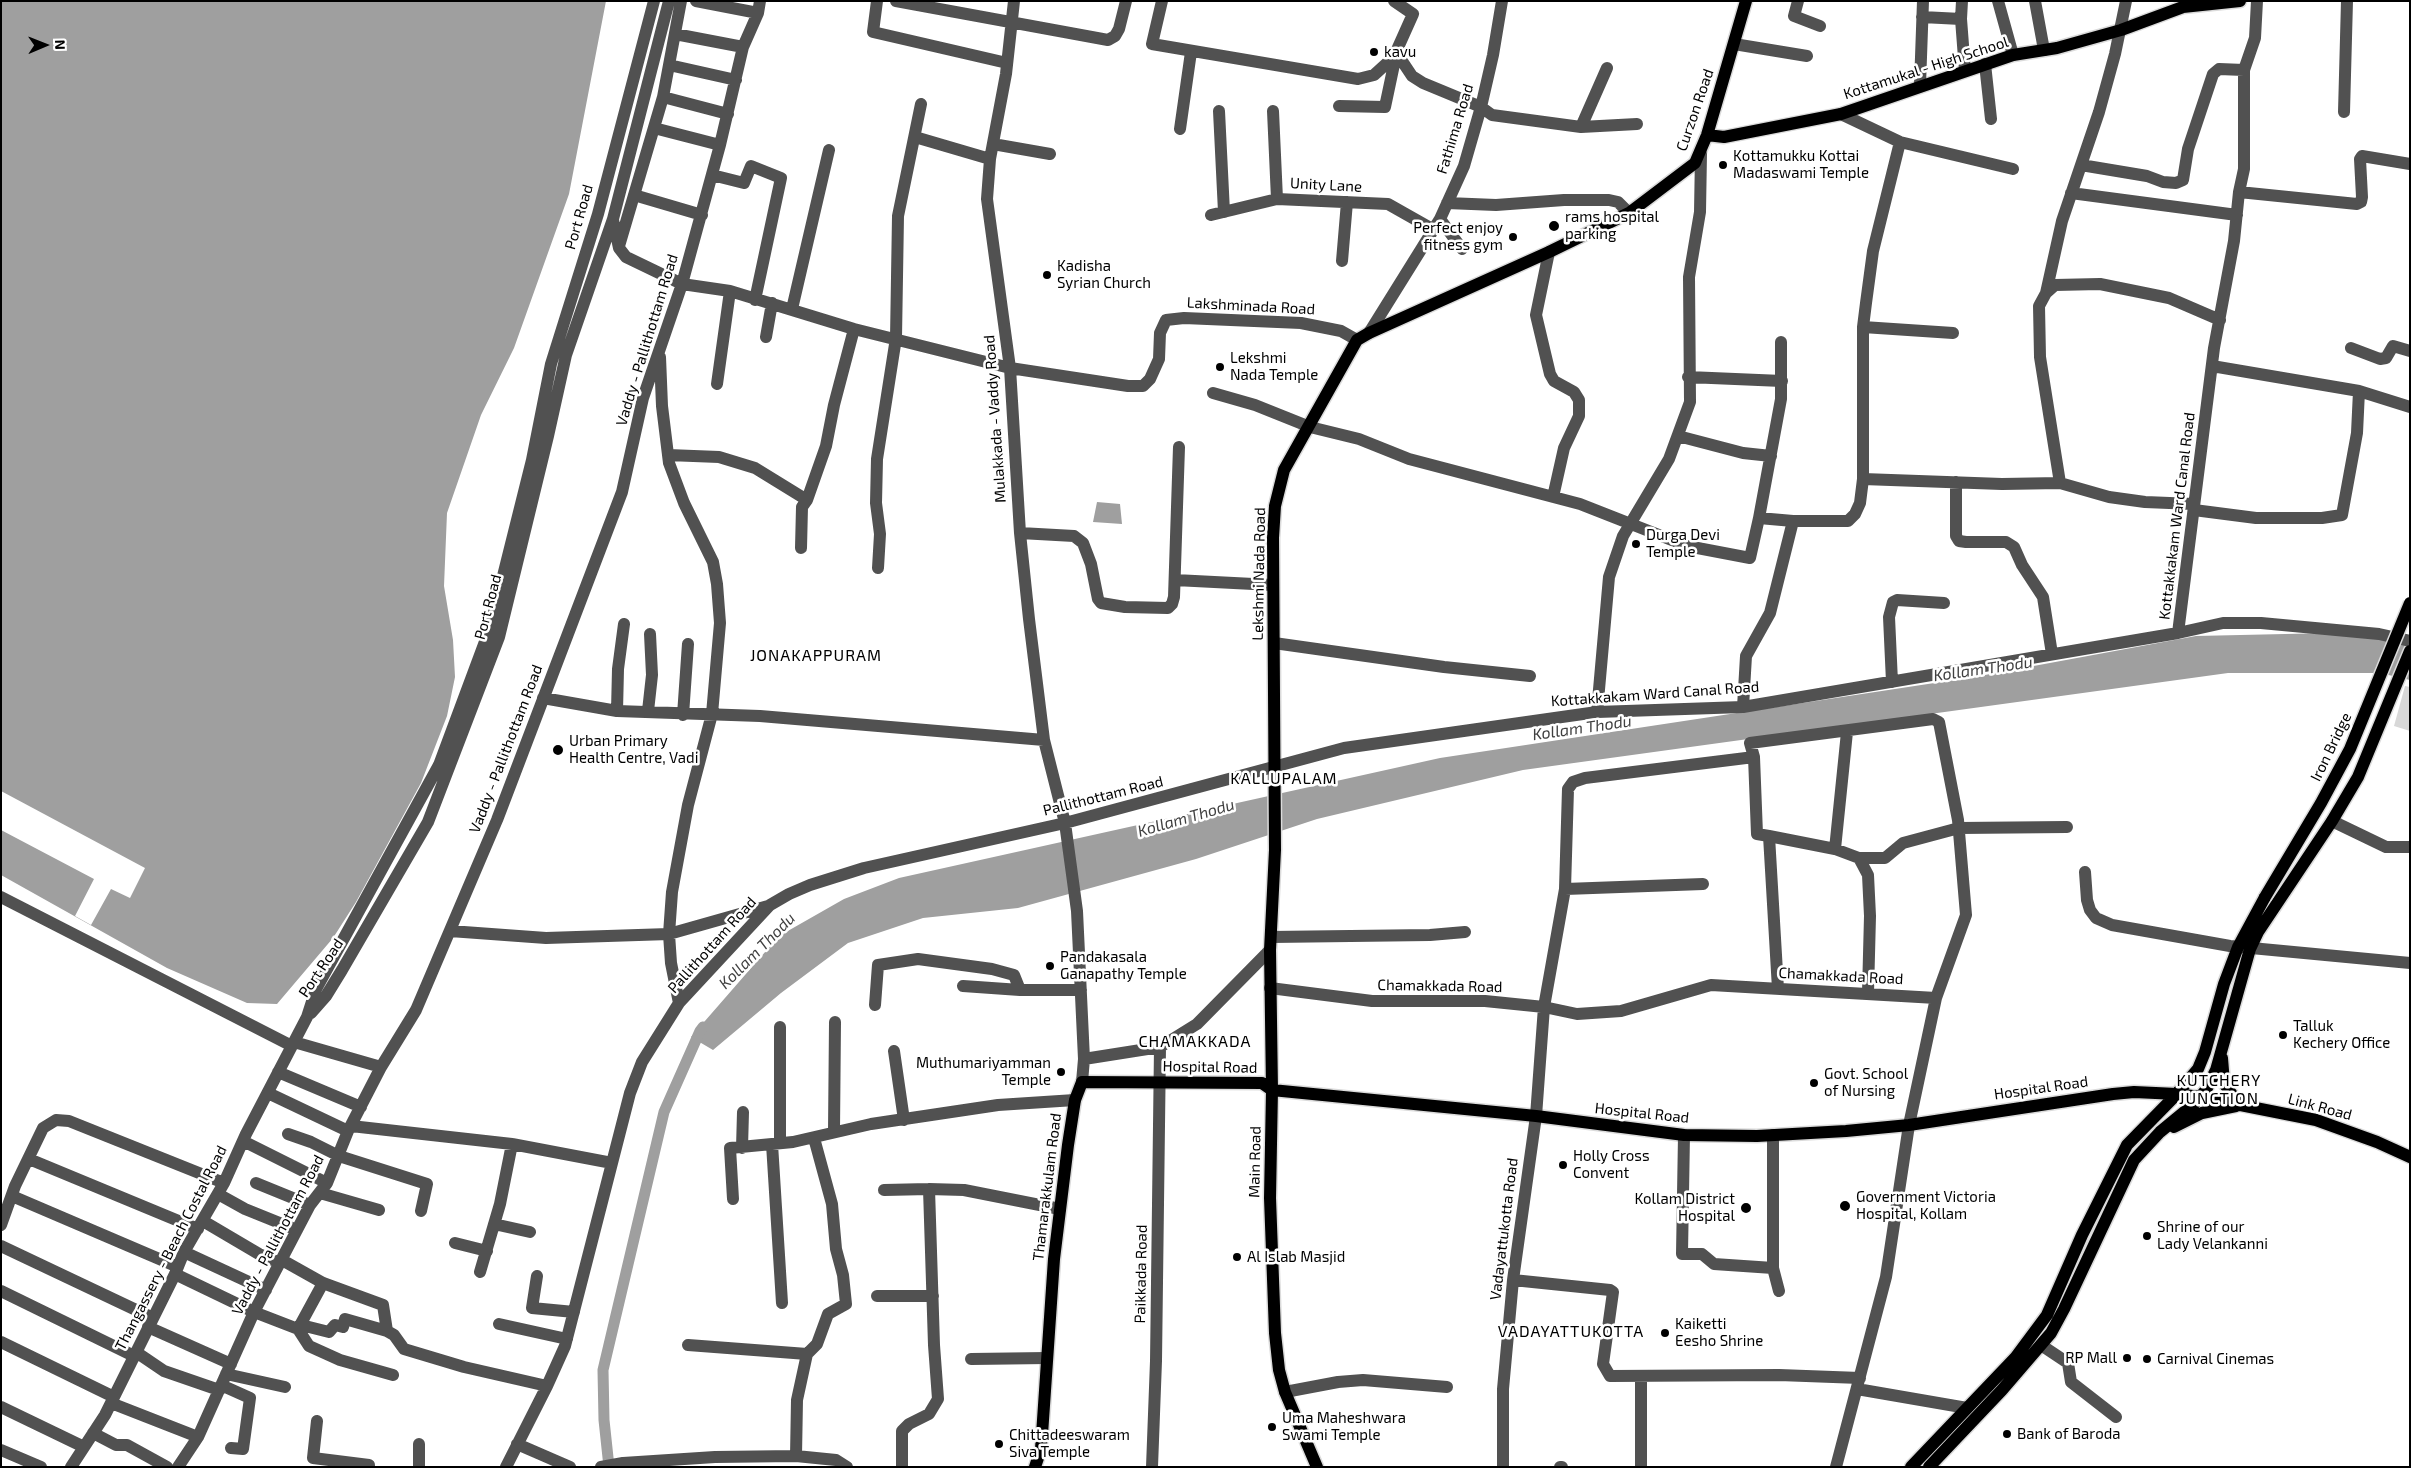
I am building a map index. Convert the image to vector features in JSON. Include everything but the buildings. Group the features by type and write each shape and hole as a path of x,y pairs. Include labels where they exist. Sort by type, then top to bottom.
{"main road":[{"name":"Curzon Road","path":"1369,333 1549,252 1629,213 1695,163 1707,135 1746,1"},
{"name":"Kottamukal - High School","path":"1707,135 1724,137 1841,114 1920,85 2013,55 2044,50 2121,30 2183,7 2240,1"},
{"name":"Lekshmi Nada Road","path":"1275,850 1273,538 1275,506 1284,470 1358,340 1369,333"},
{"name":"Iron Bridge","path":"2244,948 2265,897 2322,803 2350,749 2410,603"},
{"path":"1911,1467 2030,1341 2047,1315 2082,1235 2127,1145 2177,1094 2198,1069 2205,1052 2224,984 2244,948 2258,932 2332,821 2358,777 2410,650"},
{"name":"Main Road","path":"1275,850 1270,950 1272,1090 1270,1198 1275,1333 1279,1370 1285,1392 1317,1467"},
{"path":"1929,1467 2002,1390 2041,1345 2064,1309 2134,1160 2160,1132 2206,1090 2216,1070 2244,948"},
{"path":"2160,1132 2202,1113 2239,1105 2224,1083 2221,1050"},
{"name":"Hospital Road","path":"1082,1082 1262,1083 1272,1090 1536,1116 1684,1135 1773,1135 1909,1125 2134,1092 2200,1097"},
{"name":"Thamarakkulam Road","path":"1035,1467 1040,1449 1060,1209 1074,1100 1082,1082"},
{"name":"Link Road","path":"2200,1097 2316,1120 2377,1142 2404,1155"}],"street":[{"name":"Port Road","path":"307,1017 316,989 439,766 490,628 532,460 551,364 598,214 654,1"},
{"name":"Port Road","path":"307,1017 334,983 428,822 499,637 546,446 566,355 613,219 669,1"},
{"path":"619,248 663,97 681,1"},
{"path":"696,1 759,7"},
{"path":"876,1 873,32 1007,63"},
{"path":"896,1 1108,40 1119,29 1126,1"},
{"name":"Mulakkada - Vaddy Road","path":"1014,1 1007,63 990,159 987,199 988,218 1010,368 1020,533 1044,740 1066,828 1077,911"},
{"path":"1162,1 1152,44 1358,79 1374,75 1396,55"},
{"path":"1339,106 1385,106 1396,55 1413,14 1394,1"},
{"name":"Fathima Road","path":"1369,333 1437,225 1464,166 1481,107 1493,55 1502,1"},
{"path":"1798,1 1794,16 1820,26"},
{"path":"1920,85 1923,1"},
{"path":"1962,1 1961,19 1965,71"},
{"path":"1998,1 2013,55"},
{"path":"2035,1 2044,50"},
{"path":"2046,294 2062,221 2099,112 2121,30 2126,1"},
{"name":"Kottakkakam Ward Canal Road","path":"1275,768 1344,748 1598,712 1743,707 2178,634 2212,366 2244,169 2244,70 2255,38 2257,1"},
{"path":"2344,112 2347,1"},
{"name":"Vaddy - Pallithottam Road","path":"178,1467 198,1436 254,1312 310,1205 323,1188 381,1068 416,1010 497,820 622,492 643,398 682,284 728,114 743,47 759,7"},
{"path":"1922,17 1961,19"},
{"path":"675,34 743,47"},
{"path":"1734,44 1807,56"},
{"path":"1180,128 1191,52"},
{"path":"1396,55 1412,76 1423,83 1481,107 1492,115 1581,126 1637,124"},
{"path":"1985,64 1991,119"},
{"path":"669,65 736,80"},
{"path":"1581,126 1606,68"},
{"path":"2081,165 2147,176 2163,182 2176,183 2183,180 2188,149 2213,74 2219,69 2244,70"},
{"path":"663,97 728,114"},
{"path":"878,568 880,534 876,503 877,459 896,338 898,216 921,104"},
{"name":"Unity Lane","path":"1219,111 1217,213 1277,199 1388,204 1437,225"},
{"path":"1273,111 1277,199"},
{"path":"1841,114 1900,142 2013,169"},
{"path":"654,128 720,145"},
{"path":"915,137 990,159"},
{"path":"1760,518 1793,521 1848,521 1855,514 1860,503 1863,479 1863,327 1873,251 1900,142"},
{"path":"993,144 1050,154"},
{"path":"792,309 829,150"},
{"path":"1598,712 1609,577 1623,536 1669,459 1690,402 1688,377 1689,277 1700,212 1700,154"},
{"path":"2239,192 2357,204 2361,202 2362,197 2360,158 2362,156 2410,164"},
{"path":"712,175 744,184 750,166 781,178 755,300"},
{"path":"2071,193 2237,215"},
{"path":"634,195 702,215"},
{"path":"1447,203 1496,205 1564,200 1609,200 1618,202 1629,213"},
{"path":"1342,261 1347,202"},
{"path":"598,214 613,219 619,248 626,257 682,284 730,292 854,329 1010,368"},
{"path":"1437,225 1462,249"},
{"path":"1549,252 1536,315 1550,374 1554,381 1574,392 1579,400 1579,416 1564,448 1553,497"},
{"path":"2060,483 2040,357 2039,306 2046,294 2055,285 2100,284 2169,298 2220,320"},
{"path":"717,384 730,292"},
{"path":"766,336 772,303"},
{"name":"Lakshminada Road","path":"1010,368 1128,386 1142,386 1150,379 1159,359 1160,333 1166,320 1184,318 1301,323 1341,331 1358,340"},
{"path":"1863,327 1953,333"},
{"path":"801,548 802,507 807,500 826,446 834,404 854,329"},
{"path":"1213,393 1256,405 1310,427 1359,439 1410,459 1580,504 1687,546 1750,558 1760,518 1779,416 1782,381 1781,342"},
{"path":"2351,348 2380,359 2386,358 2393,346 2410,351"},
{"path":"660,350 662,406 668,455 684,503 713,562 720,623 712,714 688,805 672,892 669,934 671,962 680,1004"},
{"path":"2212,366 2359,390 2410,407"},
{"path":"1688,377 1782,381"},
{"path":"1863,479 2060,483 2109,498 2194,507 2256,518 2316,518 2342,515 2357,433 2359,390"},
{"path":"1678,436 1744,454 1771,456"},
{"path":"1020,533 1074,536 1083,542 1091,564 1098,599 1105,604 1168,608 1172,604 1174,597 1179,446"},
{"path":"668,455 719,457 755,468 807,500"},
{"path":"1956,482 1956,536 1959,541 2006,542 2014,547 2022,565 2043,597 2052,654"},
{"path":"1743,707 1746,656 1770,613 1793,521"},
{"path":"1175,580 1273,586"},
{"path":"1895,683 1890,617 1893,602 1897,600 1944,603"},
{"path":"2178,634 2223,623 2260,623 2379,634 2410,641"},
{"path":"617,710 618,669 624,624"},
{"path":"648,711 652,675 650,634"},
{"path":"1274,643 1444,667 1530,676"},
{"path":"683,715 688,644"},
{"path":"543,698 617,710 683,715 712,714 936,729 1044,740"},
{"path":"1836,1467 1886,1277 1909,1125 1936,998 1966,915 1959,828 1938,722 1934,719 1929,718 1847,732 1750,743 1754,757 1757,834 1835,849 1859,858 1885,858 1904,843 1959,828 2067,827"},
{"path":"1835,849 1847,732"},
{"name":"Vadayattukotta Road","path":"1503,1467 1504,1389 1512,1280 1536,1116 1544,1007 1565,889 1568,789 1573,782 1585,778 1661,767 1754,757"},
{"name":"Pallithottam Road","path":"506,1467 548,1386 567,1339 630,1093 642,1062 680,1004 770,905 810,884 864,868 1066,828 1275,768"},
{"path":"2332,821 2386,847 2410,847"},
{"path":"1769,836 1778,990"},
{"path":"1859,858 1868,875 1870,916 1868,993"},
{"path":"2085,872 2087,900 2090,910 2096,918 2104,922 2244,948 2410,964"},
{"path":"1565,889 1703,884"},
{"path":"1,897 293,1044 381,1068"},
{"path":"450,931 546,938 669,934 770,905"},
{"name":"Thamarakkulam Road","path":"1077,911 1084,1059 1082,1082"},
{"path":"1271,936 1430,935 1465,932"},
{"path":"1084,1059 1160,1047 1198,1024 1270,950"},
{"path":"876,1005 878,965 918,959 992,969 1014,975 1020,990"},
{"name":"Chamakkada Road","path":"1270,988 1372,1001 1485,1001 1544,1007 1577,1014 1621,1011 1711,985 1936,998"},
{"path":"963,986 1020,990 1080,990"},
{"name":"Thangassery - Beach Costal Road","path":"76,1465 84,1447 112,1400 177,1271 184,1252 221,1188 307,1017"},
{"path":"834,1131 835,1022"},
{"path":"780,1027 776,1144 782,1303"},
{"name":"Paikkada Road","path":"1152,1467 1156,1361 1160,1047"},
{"path":"894,1051 904,1120"},
{"path":"278,1072 361,1107"},
{"path":"268,1093 350,1129 512,1144 612,1163"},
{"path":"733,1199 730,1148 814,1138 834,1131 998,1105 1074,1100"},
{"path":"742,1148 743,1112"},
{"path":"1,1226 12,1196 43,1128 56,1120 69,1121 221,1188 245,1209 297,1230"},
{"path":"288,1134 311,1142 339,1156 427,1184 421,1211"},
{"path":"1684,1135 1682,1254 1702,1254 1714,1264 1773,1268"},
{"path":"1773,1135 1773,1268 1779,1291"},
{"path":"796,1456 797,1400 807,1354 817,1344 828,1314 846,1304 843,1275 836,1249 832,1204 814,1138"},
{"path":"243,1141 323,1188 379,1210"},
{"path":"480,1272 494,1224 512,1144"},
{"path":"28,1159 200,1225 259,1254 281,1261 324,1283 383,1305 387,1331"},
{"path":"256,1183 310,1205"},
{"path":"902,1467 902,1431 909,1424 930,1414 938,1399 934,1344 929,1189"},
{"path":"884,1190 964,1190 1060,1209"},
{"path":"12,1196 177,1271 254,1312 300,1327 329,1332 335,1325 343,1327 345,1319 387,1331 394,1335 404,1349 464,1367 548,1386"},
{"path":"494,1224 530,1232"},
{"path":"455,1243 486,1250"},
{"path":"1,1246 151,1323 250,1398 243,1449 231,1448"},
{"path":"184,1252 266,1290"},
{"path":"537,1276 532,1308 574,1312"},
{"path":"1512,1280 1610,1290 1613,1292 1602,1364 1604,1370 1610,1376 1779,1375 1858,1383 1967,1408"},
{"path":"300,1327 324,1283"},
{"path":"1,1291 135,1354 164,1371 285,1387"},
{"path":"877,1296 933,1296"},
{"path":"499,1324 567,1339"},
{"path":"300,1327 309,1346 340,1360 393,1375"},
{"path":"1,1342 112,1400 198,1436"},
{"path":"688,1345 807,1354"},
{"path":"2041,1345 2068,1363 2071,1382 2116,1418"},
{"path":"970,1359 1047,1358"},
{"path":"1640,1467 1641,1376"},
{"path":"1285,1392 1338,1382 1363,1380 1447,1387"},
{"path":"1,1407 84,1447"},
{"path":"317,1421 312,1458 369,1465"},
{"path":"93,1433 116,1445 127,1445 167,1467"},
{"path":"419,1444 419,1467"},
{"path":"517,1444 570,1467"},
{"path":"1,1450 41,1467"},
{"path":"601,1467 623,1463 714,1462 796,1456 836,1460 847,1467"}],"shaded area":[{"path":"2405,686 2410,687 2410,731 2394,726"}],"water":[{"path":"1,1 606,1 569,194 514,348 481,415 447,513 444,586 453,640 455,677 447,716 421,783 356,902 333,938 277,1004 247,1003 167,968 1,875"},
{"path":"1097,502 1120,504 1122,524 1093,522"},
{"path":"2374,632 2410,641 2410,680 2380,673 2228,673 1523,770 1317,819 1196,859 1018,908 923,918 848,943 781,993 713,1050 691,1037 779,936 844,899 899,878 1440,758 1974,677 2196,636"}],"pier":[{"path":"1,791 145,868 130,898 111,889 91,925 75,916 94,879 1,830"}],"waterway":[{"name":"Kollam Thodu","path":"609,1467 604,1420 603,1370 664,1112 703,1027"}],"place":[{"name":"kavu","path":"1374,52"},
{"name":"Kottamukku Kottai Madaswami Temple","path":"1723,165"},
{"name":"rams hospital parking","path":"1554,226"},
{"name":"Perfect enjoy fitness gym","path":"1513,237"},
{"name":"Kadisha Syrian Church","path":"1047,275"},
{"name":"Lekshmi Nada Temple","path":"1220,367"},
{"name":"Durga Devi Temple","path":"1636,544"},
{"name":"Urban Primary Health Centre, Vadi","path":"558,750"},
{"name":"Pandakasala Ganapathy Temple","path":"1050,966"},
{"name":"Talluk Kechery Office","path":"2283,1035"},
{"name":"Muthumariyamman Temple","path":"1061,1072"},
{"name":"Govt. School of Nursing","path":"1814,1083"},
{"name":"Holly Cross Convent","path":"1563,1165"},
{"name":"Government Victoria Hospital, Kollam","path":"1845,1206"},
{"name":"Kollam District Hospital","path":"1746,1208"},
{"name":"Shrine of our Lady Velankanni","path":"2147,1236"},
{"name":"Al Islab Masjid","path":"1237,1257"},
{"name":"Kaiketti Eesho Shrine","path":"1665,1333"},
{"name":"RP Mall","path":"2127,1358"},
{"name":"Carnival Cinemas","path":"2147,1359"},
{"name":"Uma Maheshwara Swami Temple","path":"1272,1427"},
{"name":"Bank of Baroda","path":"2007,1434"},
{"name":"Chittadeeswaram Siva Temple","path":"999,1444"}],"district":[{"name":"JONAKAPPURAM","path":"816,656"},
{"name":"KALLUPALAM","path":"1284,779"},
{"name":"CHAMAKKADA","path":"1195,1042"},
{"name":"KUTCHERY JUNCTION","path":"2219,1090"},
{"name":"VADAYATTUKOTTA","path":"1571,1332"}]}
